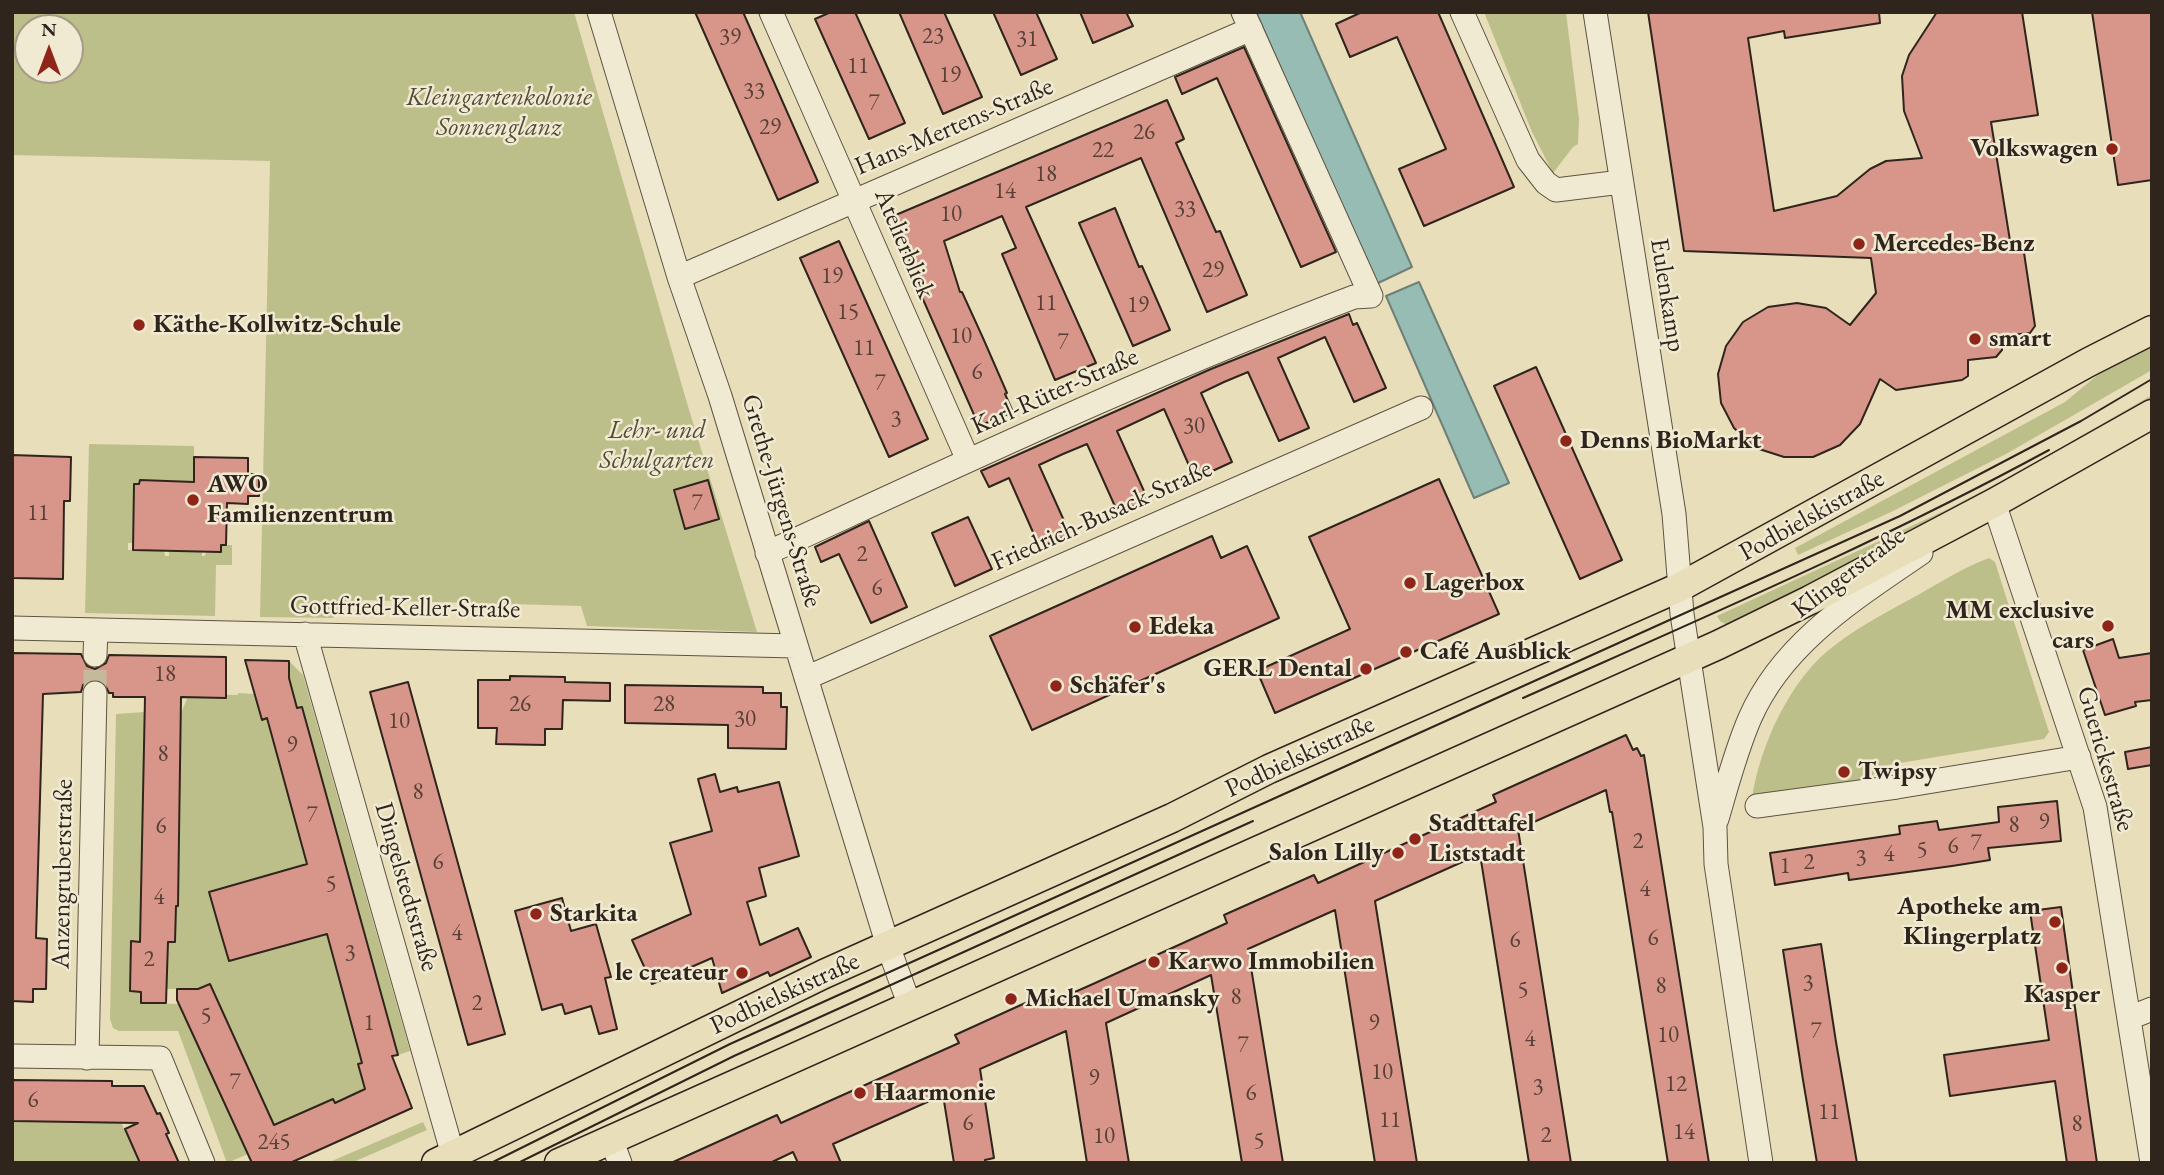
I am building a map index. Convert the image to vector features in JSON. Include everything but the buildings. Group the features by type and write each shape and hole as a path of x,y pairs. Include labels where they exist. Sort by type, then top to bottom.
{"main road":[{"name":"Podbielskistraße","path":"445,1159 718,1024 1172,818 1248,778 1680,587 2152,330"},
{"path":"559,1163 616,1151 910,1006 1690,658 1810,600 1994,503 2152,414"}],"street":[{"name":"Grethe-Jürgens-Straße","path":"599,12 888,946 910,1006"},
{"name":"Atelierblick","path":"771,12 968,460"},
{"path":"1462,12 1528,160 1546,183 1556,190 1621,182"},
{"name":"Eulenkamp","path":"1595,12 1674,513 1680,587"},
{"name":"Hans-Mertens-Straße","path":"679,277 855,200 1247,21"},
{"name":"Karl-Rüter-Straße","path":"767,553 968,460 1275,327 1354,297 1371,296 1247,21"},
{"name":"Friedrich-Busack-Straße","path":"806,678 1421,408"},
{"name":"Klingerstraße","path":"1715,827 1751,715 1772,680 1799,647 1830,616 1994,503"},
{"name":"Guerickestraße","path":"1994,503 2095,807 2151,1163"},
{"name":"Klingerstraße","path":"1680,587 1715,827 1716,864 1761,1163"},
{"name":"Gottfried-Keller-Straße","path":"12,628 796,646"},
{"path":"95,654 96,630"},
{"name":"Dingelstedtstraße","path":"304,634 445,1159"},
{"name":"Anzengruberstraße","path":"87,1058 95,693"},
{"path":"1757,806 1897,787 2079,757"},
{"path":"2129,1018 2152,1009"},
{"path":"12,1056 160,1058 203,1163"}],"green space":[{"name":"Kleingartenkolonie Sonnenglanz","path":"12,12 574,12 687,403 757,632 587,626 581,606 363,600 359,606 342,606 333,618 260,617 270,161 12,155"},
{"path":"1484,12 1566,12 1579,119 1578,144 1553,173 1532,132"},
{"path":"2152,344 2152,370 2006,454 1798,555 1795,548 2065,402 2106,368"},
{"path":"2152,395 2152,401 1904,540 1727,625 1717,616 1946,510 2017,473"},
{"path":"89,444 194,446 194,482 140,481 133,543 128,543 128,550 164,551 165,556 169,556 169,551 202,552 202,556 205,556 206,552 221,552 221,545 232,545 232,565 216,565 215,616 85,613"},
{"path":"1989,558 1995,562 2049,732 2044,739 1888,765 1867,779 1752,798 1762,756 1780,714 1792,693 1819,659 1875,618"},
{"path":"289,661 303,675 410,1051 398,1055 297,708 289,678"},
{"path":"189,694 255,694 262,719 267,718 362,1063 358,1065 366,1090 335,1103 333,1099 276,1129 211,985 198,989 165,989 166,942 175,942 178,905 181,713"},
{"path":"145,712 140,942 131,942 130,991 141,992 142,1003 179,1004 248,1154 227,1163 178,1031 119,1031 113,1028 110,1019 116,714"},
{"path":"120,1120 140,1163 12,1163 12,1121"},
{"path":"423,1122 427,1130 351,1163 327,1163"}],"water":[{"path":"1256,12 1300,12 1412,267 1376,284"},
{"path":"1419,282 1509,483 1474,498 1386,296"}],"tunnel":[{"path":"95,655 95,693"}],"tram line":[{"path":"491,1163 730,1044 1900,516 2081,421 2152,379"},
{"path":"1523,698 1854,549 2049,450"},
{"path":"518,1163 734,1056 1253,821"}],"place":[{"name":"Volkswagen","path":"2112,149"},
{"name":"Mercedes-Benz","path":"1859,244"},
{"name":"Käthe-Kollwitz-Schule","path":"139,325"},
{"name":"smart","path":"1975,339"},
{"name":"Denns BioMarkt","path":"1566,441"},
{"name":"AWO Familienzentrum","path":"193,500"},
{"name":"Lagerbox","path":"1410,583"},
{"name":"MM exclusive cars","path":"2108,626"},
{"name":"Edeka","path":"1135,627"},
{"name":"Café Ausblick","path":"1406,652"},
{"name":"GERL Dental","path":"1366,669"},
{"name":"Schäfer's","path":"1056,686"},
{"name":"Twipsy","path":"1844,772"},
{"name":"Stadttafel Liststadt","path":"1415,839"},
{"name":"Salon Lilly","path":"1398,853"},
{"name":"Starkita","path":"536,914"},
{"name":"Apotheke am Klingerplatz","path":"2055,922"},
{"name":"Karwo Immobilien","path":"1154,962"},
{"name":"Kasper","path":"2062,968"},
{"name":"le createur","path":"742,973"},
{"name":"Michael Umansky","path":"1011,999"},
{"name":"Haarmonie","path":"860,1093"}],"park label":[{"name":"Lehr- und Schulgarten","path":"657,446"}]}
